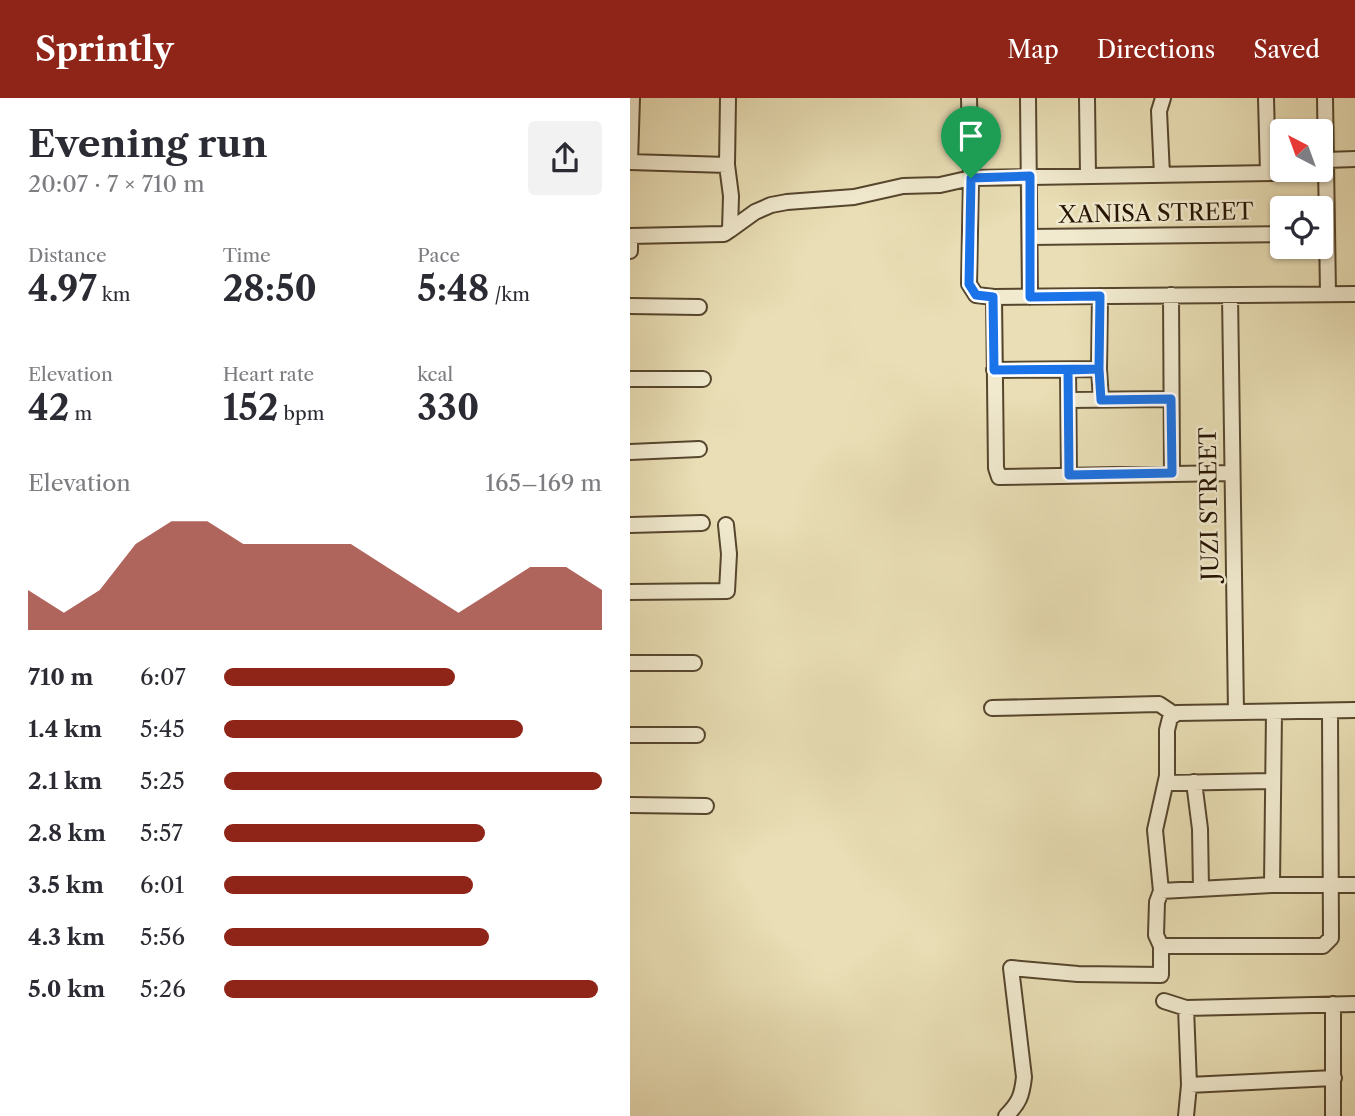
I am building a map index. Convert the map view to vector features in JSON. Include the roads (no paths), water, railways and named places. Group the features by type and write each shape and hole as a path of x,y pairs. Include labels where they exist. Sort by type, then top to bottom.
{"street":[{"path":"632,98 630,162 722,164"},
{"path":"728,98 722,164 731,195 730,230"},
{"path":"969,98 969,284 976,295 1030,297 1355,294"},
{"path":"1028,98 1030,297"},
{"path":"1087,98 1088,176"},
{"path":"1162,175 1159,111 1163,98"},
{"path":"630,251 630,236 724,234 755,212 771,205 854,197 903,186 940,186 971,178 1268,173 1266,98"},
{"path":"1325,98 1325,119"},
{"path":"1334,164 1355,159"},
{"name":"XANISA STREET","path":"1030,237 1270,234"},
{"path":"1326,259 1328,294"},
{"path":"1171,295 1172,473"},
{"name":"JUZI STREET","path":"1230,295 1236,712"},
{"path":"1100,296 1101,400"},
{"path":"993,297 996,468 999,477 1231,473"},
{"path":"630,306 699,307"},
{"path":"994,370 1099,369"},
{"path":"1068,370 1069,475"},
{"path":"630,379 703,379"},
{"path":"1069,400 1171,399"},
{"path":"630,452 699,449"},
{"path":"630,525 702,523"},
{"path":"630,592 723,593 727,590 729,554 726,525"},
{"path":"630,663 694,663"},
{"path":"992,708 1159,704 1174,714 1355,710"},
{"path":"1161,946 1323,946 1331,939 1330,711"},
{"path":"1272,885 1274,712"},
{"path":"1006,1116 1022,1096 1024,1077 1011,968 1079,974 1161,975 1161,946 1156,935 1156,926 1157,902 1161,891 1155,830 1166,783 1167,723 1174,714"},
{"path":"630,735 697,735"},
{"path":"1166,783 1273,781"},
{"path":"1194,782 1200,830 1202,889"},
{"path":"630,805 706,806"},
{"path":"1161,891 1272,885 1355,885"},
{"path":"1164,1001 1186,1008 1355,1004"},
{"path":"1333,1004 1334,1116"},
{"path":"1186,1008 1189,1086 1186,1116"},
{"path":"1189,1086 1334,1078"}]}
